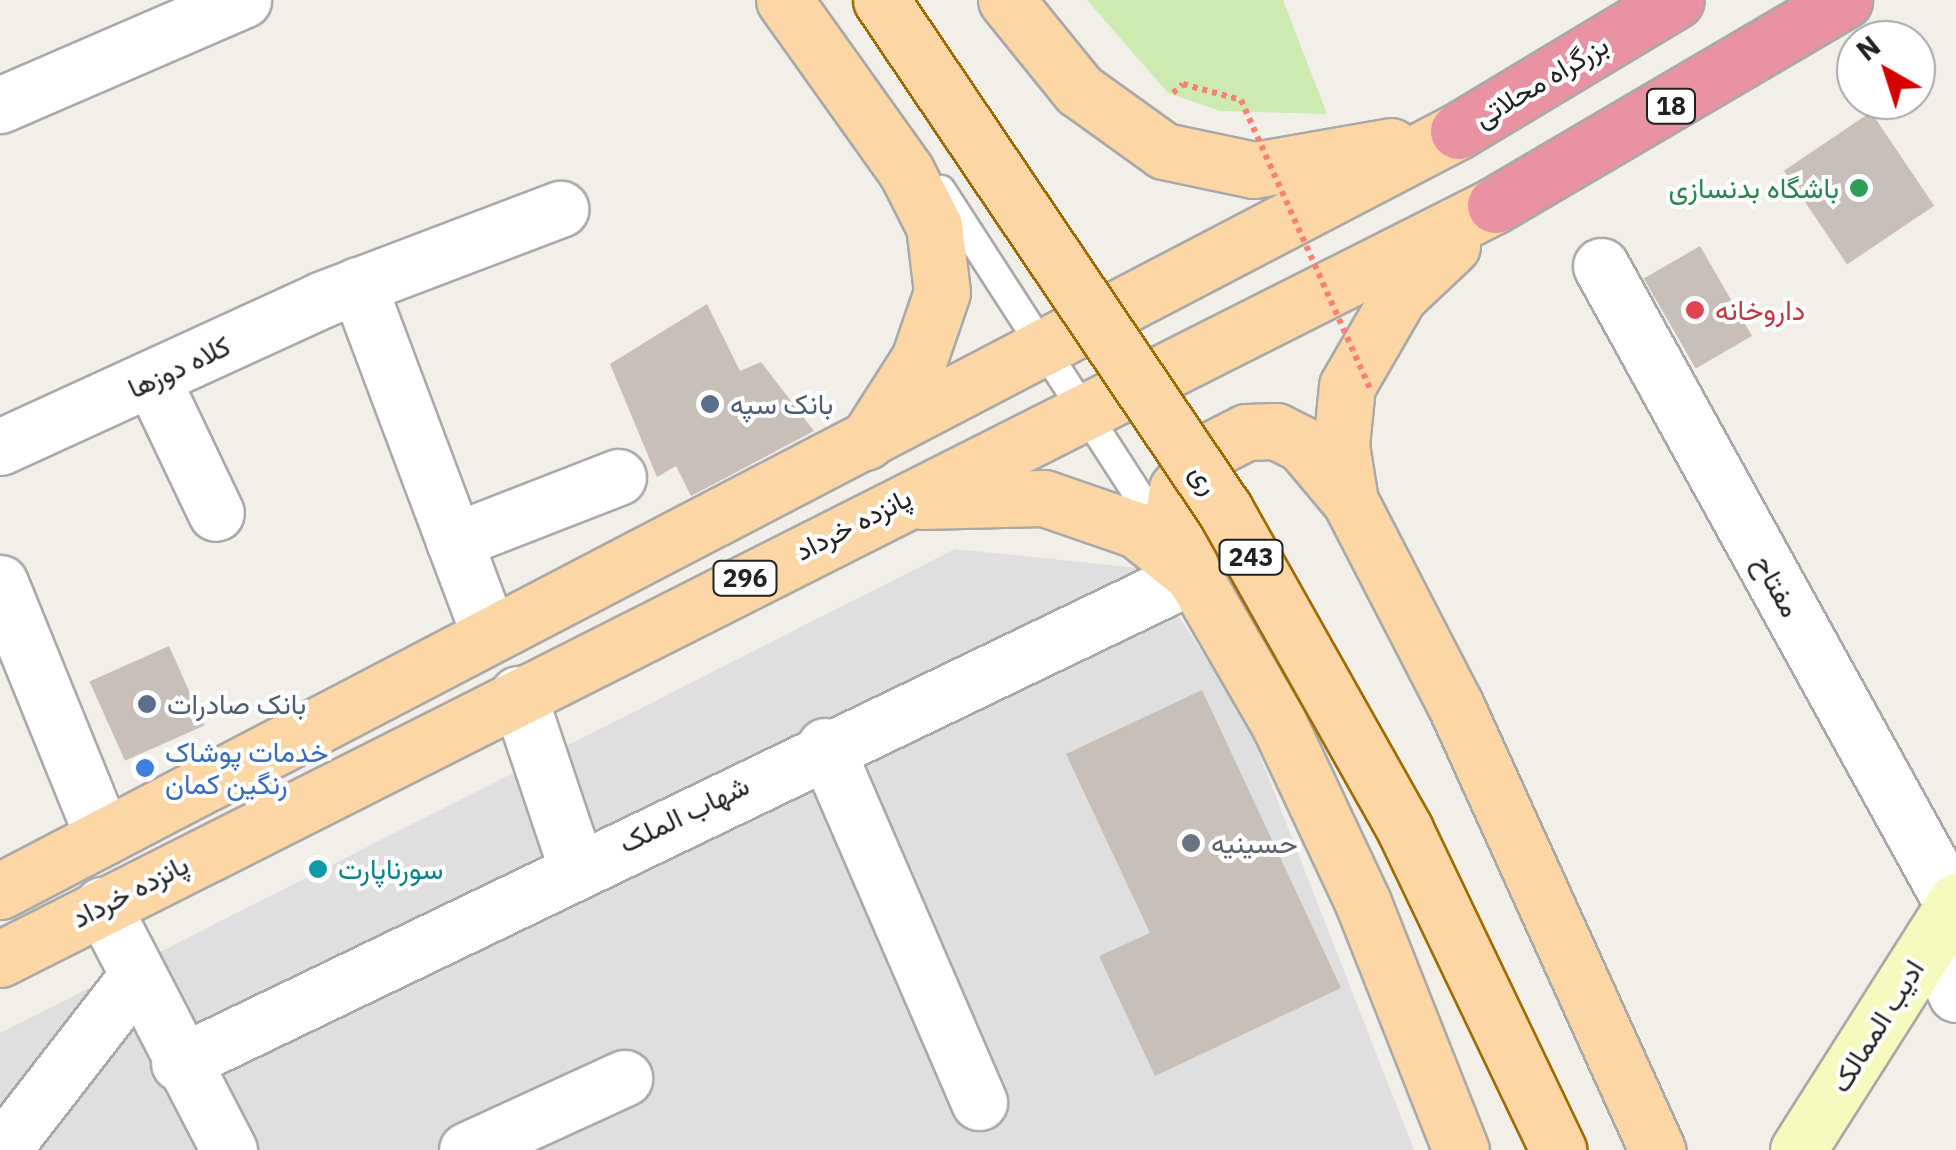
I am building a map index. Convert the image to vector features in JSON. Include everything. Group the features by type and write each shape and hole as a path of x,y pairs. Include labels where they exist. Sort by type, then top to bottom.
{"highway":[{"name":"بزرگراه محلاتی","path":"1458,132 1676,0"},
{"name":"18","path":"1494,205 1844,0"}],"main road":[{"path":"784,0 906,172 934,226 942,292 919,359 864,444"},
{"name":"ری","path":"882,0 1225,510 1404,830 1558,1150"},
{"path":"1006,0 1079,90 1130,134 1203,166 1304,164 1458,132"},
{"name":"296","path":"0,891 489,633 864,444 1458,132"},
{"path":"1350,501 1341,445 1347,386 1369,336 1494,205"},
{"name":"پانزده خرداد","path":"0,959 894,503 1494,205"},
{"path":"1461,1150 1363,903 1278,722 1204,594 1173,517 1177,489 1207,452 1246,432 1276,430 1303,445 1350,501 1455,704 1657,1150"},
{"path":"894,503 1044,498 1138,530 1204,594"},
{"name":"ادیب الممالک","path":"1798,1150 1947,915"}],"street":[{"path":"0,106 166,16 242,0"},
{"name":"کلاه دوزها","path":"0,447 358,285 560,209"},
{"name":"مفتاح","path":"1601,266 1947,915 1956,994"},
{"path":"358,285 489,633"},
{"path":"153,381 216,513"},
{"path":"454,541 618,477"},
{"path":"0,582 103,836"},
{"name":"شهاب الملک","path":"180,1063 825,746 1204,594"},
{"path":"518,694 576,866"},
{"path":"825,746 979,1102"},
{"path":"102,904 134,980 229,1150"},
{"path":"2,1150 134,980"},
{"path":"467,1150 624,1078"}],"lane":[{"path":"818,0 1204,594"}],"path":[{"path":"1183,84 1241,100 1370,389"}],"shaded area":[{"path":"955,549 1148,569 1246,720 1414,1150 0,1150 0,1033"}],"green space":[{"path":"1087,0 1283,0 1327,114 1220,111 1168,93"}],"building":[{"name":"باشگاه بدنسازی","path":"1859,120 1876,120 1934,206 1847,264 1784,171"},
{"name":"داروخانه","path":"1700,246 1752,336 1696,369 1644,278"},
{"name":"بانک سپه","path":"707,304 740,371 761,362 814,431 691,496 676,466 657,477 610,364"},
{"name":"بانک صادرات","path":"169,646 204,725 125,761 90,681"},
{"name":"حسینیه","path":"1202,690 1341,988 1155,1076 1099,956 1150,933 1066,754"}],"place":[{"name":"باشگاه بدنسازی","path":"1859,188"},
{"name":"داروخانه","path":"1695,310"},
{"name":"بانک سپه","path":"710,404"},
{"name":"بانک صادرات","path":"147,704"},
{"name":"خدمات پوشاک رنگین کمان","path":"145,768"},
{"name":"حسینیه","path":"1191,843"},
{"name":"سورناپارت","path":"318,869"}]}
